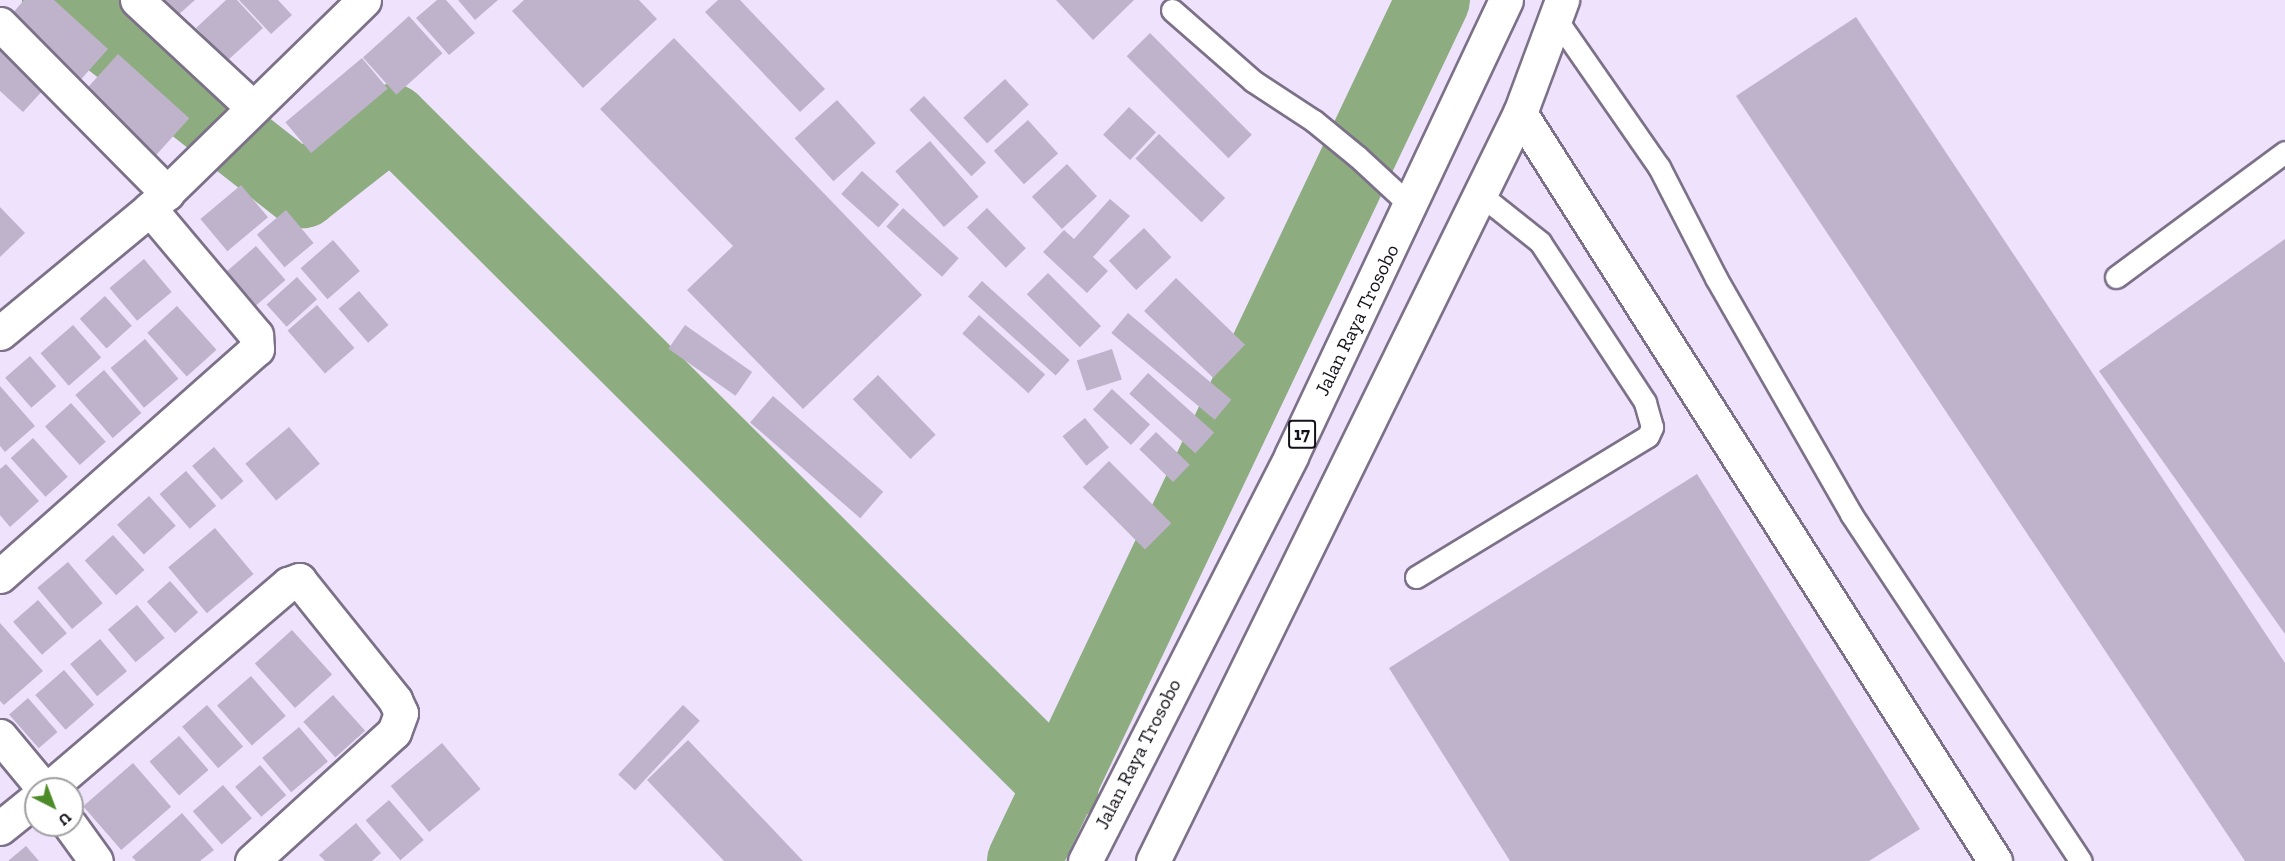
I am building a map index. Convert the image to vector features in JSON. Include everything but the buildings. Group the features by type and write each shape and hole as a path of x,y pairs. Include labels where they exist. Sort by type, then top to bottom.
{"main road":[{"path":"136,0 246,113"},
{"path":"0,333 158,201 364,0"},
{"name":"Jalan Raya Trosobo","path":"1085,861 1291,456 1400,195 1506,0"},
{"path":"1153,861 1520,113 1558,8"},
{"path":"0,24 158,201 256,335 257,349 0,576"},
{"path":"1520,113 1995,861"},
{"path":"60,777 288,584 298,580 395,700 401,713 394,732 252,861"},
{"path":"0,736 36,777"},
{"path":"0,828 24,809"},
{"path":"79,837 96,861"}],"lane":[{"path":"1558,8 1659,167 1716,278 1851,514 2081,861"},
{"path":"1172,10 1253,81 1314,121 1400,195"},
{"path":"2116,277 2285,152"},
{"path":"1416,576 1648,436 1652,427 1645,402 1556,265 1523,227 1481,195"}],"waterway":[{"path":"59,0 303,191 392,121 1062,788"},
{"path":"1024,861 1433,0"}]}
